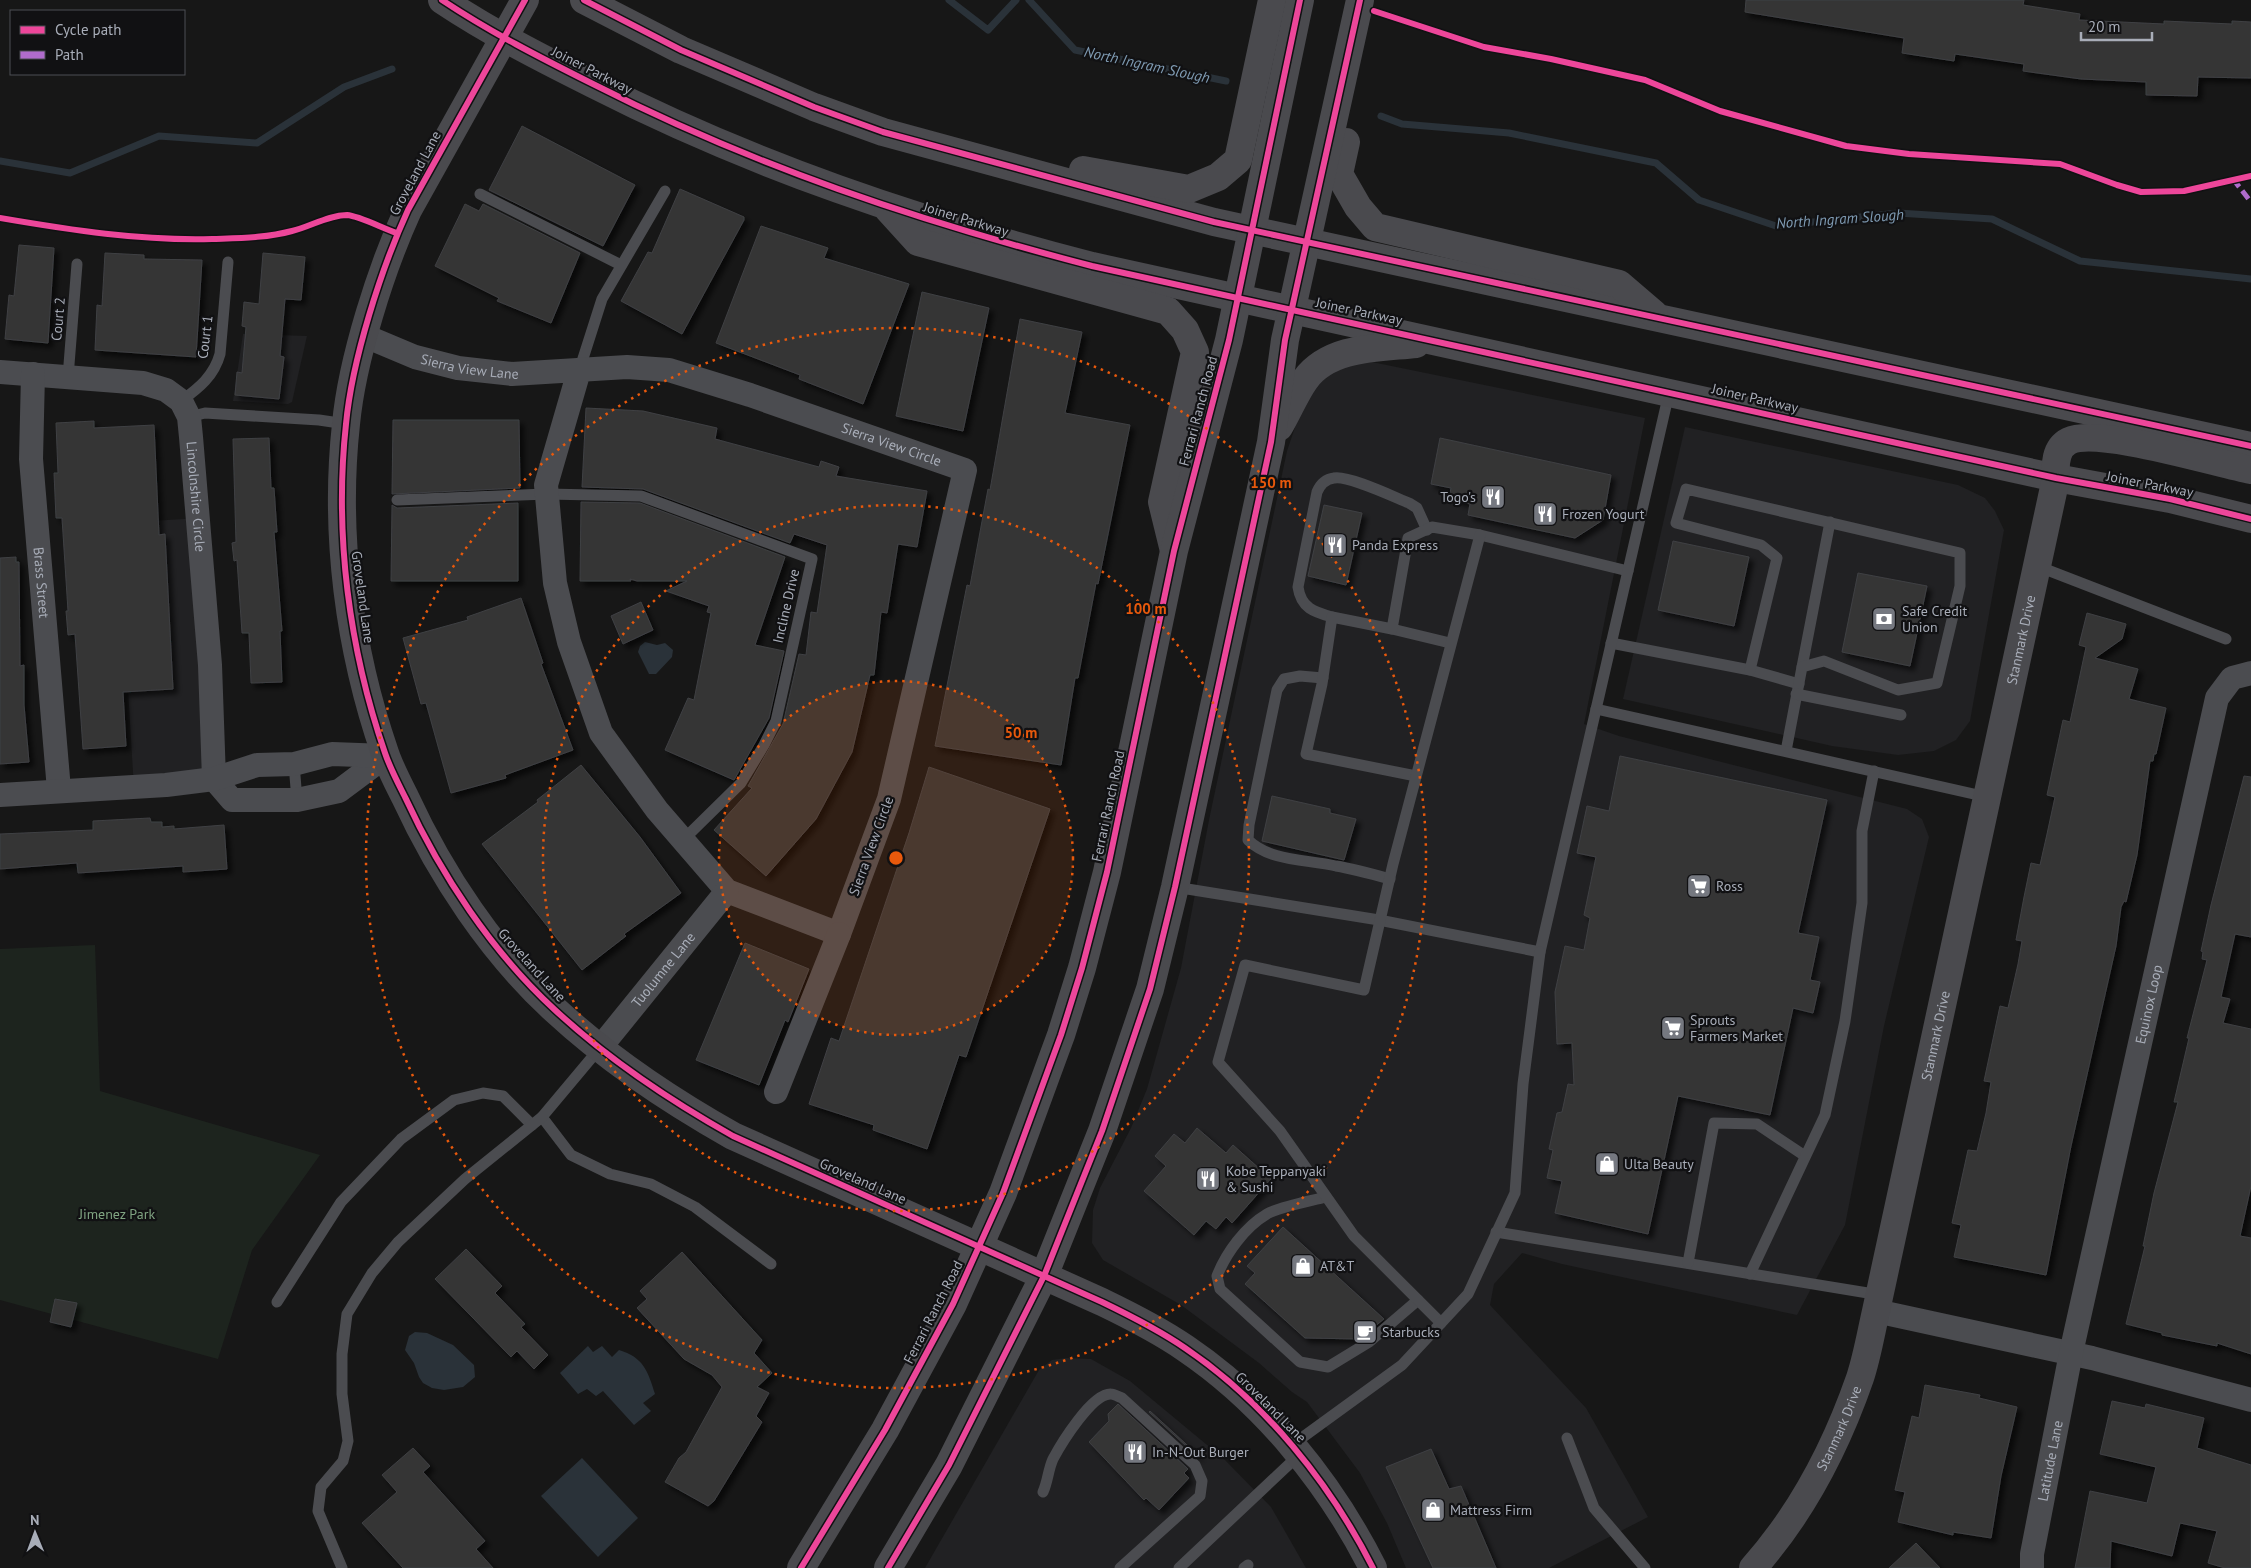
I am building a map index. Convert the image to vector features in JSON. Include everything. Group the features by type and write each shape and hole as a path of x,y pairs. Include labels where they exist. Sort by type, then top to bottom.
{"main road":[{"name":"Joiner Parkway","path":"442,0 504,38 638,107 711,141 886,207 1001,243 1092,266 2056,478 2170,499 2251,519"},
{"name":"Groveland Lane","path":"525,0 397,233 365,336 346,424 343,494 344,558 353,632 370,704 386,756 414,816 442,869 476,919 510,963 553,1009 599,1049 676,1104 733,1136 1137,1320 1186,1349 1228,1381 1296,1450 1331,1497 1373,1568"},
{"path":"584,0 681,50 814,107 902,138 1214,222 1658,316 2251,446"},
{"path":"902,138 1189,189 1218,177 1238,160 1272,0"},
{"name":"Ferrari Ranch Road","path":"802,1568 885,1430 953,1304 980,1247 1037,1105 1082,968 1107,872 1174,551 1228,345 1300,0"},
{"path":"888,1568 949,1465 1044,1276 1070,1216 1128,1060 1150,988 1175,886 1271,442 1285,340 1360,0"},
{"path":"1377,0 1339,174 1358,207 1370,221 1376,227 1619,284 1658,316"},
{"path":"886,207 918,242 1168,311 1185,330 1195,352 1162,502 1174,551"},
{"path":"1271,442 1306,378 1326,361 1351,352 1436,341"},
{"name":"Stanmark Drive","path":"1753,1568 1795,1514 1817,1475 1842,1426 1860,1377 1878,1303 2056,478 2055,466 2058,453 2067,442 2078,438 2108,440 2145,446 2251,470"}],"street":[{"name":"Sierra View Lane","path":"365,336 415,357 458,368 512,374 579,371"},
{"name":"Sierra View Circle","path":"579,371 627,367 668,370 750,395 965,470 889,799 839,934"},
{"path":"579,371 546,485 555,583 569,642 585,693 601,733 657,810 727,891 839,934 776,1092"},
{"path":"0,372 143,383 166,390 185,409"},
{"name":"Brass Street","path":"33,374 32,459 59,790"},
{"name":"Lincolnshire Circle","path":"185,409 210,665 214,779"},
{"name":"Equinox Loop","path":"2071,1353 2217,698 2232,678 2251,673"},
{"path":"0,795 166,785 214,779 257,765 294,764 332,754 386,756"},
{"path":"214,779 232,800 297,800 339,791 386,756"},
{"name":"Tuolumne Lane","path":"599,1049 727,891"},
{"path":"1878,1303 2251,1400"},
{"name":"Latitude Lane","path":"2032,1568 2032,1554 2071,1353"}],"lane":[{"path":"579,371 602,299 665,191"},
{"path":"480,194 621,265"},
{"name":"Court 1","path":"185,409 216,368 220,354 228,262"},
{"name":"Court 2","path":"68,377 77,264"},
{"path":"1179,1568 1296,1450 1402,1365 1468,1294 1515,1193 1523,1084 1540,952 1669,392"},
{"path":"185,409 205,413 319,420 346,424"},
{"path":"1427,530 1418,508 1409,503 1344,478 1332,478 1320,485 1317,492 1298,588 1301,598 1309,610 1332,617 1450,643"},
{"path":"1750,670 1777,558 1760,545 1676,523 1686,489 1960,553 1960,586 1937,683 1898,690 1824,661 1802,666"},
{"path":"397,500 547,494"},
{"name":"Incline Drive","path":"547,494 641,496 812,560 772,729 741,784 682,840"},
{"path":"1786,751 1830,522"},
{"path":"1392,629 1408,538 1432,528 1480,535 1628,571"},
{"path":"1441,1323 1354,1236 1280,1131 1218,1062 1245,964 1364,990 1379,920 1450,643 1480,535"},
{"path":"2037,566 2226,639"},
{"path":"1332,617 1323,678 1306,754 1416,776"},
{"path":"1611,643 1750,670 1797,689 1901,715"},
{"path":"1323,678 1300,676 1284,679 1276,690 1249,825 1248,840 1258,849 1280,857 1335,865 1390,879"},
{"path":"1596,709 1987,797"},
{"path":"294,764 297,800"},
{"path":"1750,1274 1825,1115 1845,1021 1862,903 1862,831 1874,771"},
{"path":"1175,886 1379,920 1540,952"},
{"path":"342,1568 324,1530 318,1511 318,1504 321,1487 343,1461 348,1441 342,1394 342,1354 346,1314 372,1273 398,1242 465,1179 542,1117 599,1049"},
{"path":"277,1302 341,1202 401,1139 454,1100 483,1093 503,1096 532,1125"},
{"path":"542,1117 571,1155 610,1174 650,1184 695,1207 772,1264"},
{"path":"1688,1264 1714,1123 1757,1124 1805,1156"},
{"path":"1326,1197 1268,1214 1245,1234 1224,1260 1216,1276 1220,1288 1300,1362 1328,1367 1369,1342 1418,1300"},
{"path":"1496,1232 1750,1274 1878,1303"},
{"path":"1043,1492 1054,1459 1087,1408 1100,1397 1111,1394 1122,1398 1195,1465 1202,1481 1200,1496 1120,1568"},
{"path":"1567,1438 1594,1508 1645,1568"}],"shaded area":[{"path":"243,334 307,336 292,402 288,404 233,401"},
{"path":"1367,361 1645,418 1584,724 1619,736 1907,809 1922,819 1929,837 1884,1026 1845,1225 1797,1315 1562,1264 1522,1253 1494,1284 1490,1305 1586,1408 1648,1517 1549,1568 1406,1568 1387,1523 1360,1473 1307,1402 1292,1392 1259,1363 1181,1305 1103,1260 1092,1243 1093,1210 1100,1188 1131,1128 1147,1089 1181,968 1209,820 1287,451 1305,398 1331,371"},
{"path":"1685,427 1958,485 1985,498 1995,511 2004,530 1970,721 1956,740 1934,751 1898,755 1832,746 1623,699"},
{"path":"200,518 219,782 134,789 118,523"},
{"path":"645,642 657,645 665,643 673,650 672,657 656,674 649,674 638,652 640,646"},
{"path":"415,1332 427,1333 453,1345 474,1365 475,1377 463,1387 444,1390 432,1388 423,1383 414,1363 405,1350 409,1336"},
{"path":"588,1346 593,1352 602,1346 612,1357 619,1350 627,1353 639,1361 647,1372 655,1394 643,1403 651,1411 634,1425 603,1391 596,1396 587,1389 578,1394 560,1373"},
{"path":"1066,1358 1091,1359 1130,1381 1224,1459 1271,1507 1306,1568 925,1568 1039,1370 1052,1360"},
{"path":"582,1458 638,1518 598,1557 541,1496"}],"green space":[{"name":"Jimenez Park","path":"95,945 100,1091 320,1155 252,1250 218,1359 0,1300 0,949"}],"building":[{"path":"1746,0 2024,0 2023,5 2080,14 2079,20 2164,24 2164,21 2232,24 2232,21 2251,22 2251,78 2198,77 2197,96 2146,95 2146,82 2081,79 2023,71 2024,64 1955,54 1954,61 1902,53 1904,38 1745,12"},
{"path":"522,126 635,185 603,246 489,190"},
{"path":"680,189 744,217 682,334 621,301 648,252 652,253"},
{"path":"465,204 479,211 483,204 580,253 551,323 497,301 499,298 435,266"},
{"path":"761,226 828,248 824,258 909,284 863,404 799,379 800,375 716,343"},
{"path":"19,245 54,248 48,343 5,339 9,295 14,296"},
{"path":"105,253 144,255 144,259 202,260 196,357 95,350 97,305 102,306"},
{"path":"263,253 305,257 301,300 285,299 280,356 284,357 279,399 235,395 237,372 242,373 246,327 242,326 244,302 259,304"},
{"path":"922,292 989,308 963,431 896,416"},
{"path":"1020,319 1082,332 1065,413 1130,425 1078,678 1075,678 1061,765 935,746 967,585 970,586 988,489 990,490"},
{"path":"586,408 643,411 717,428 715,439 819,467 821,461 839,467 836,476 927,491 917,547 898,544 887,613 881,612 874,675 870,675 852,752 816,819 766,876 714,830 752,788 748,786 783,724 799,654 806,655 811,612 817,613 827,545 794,534 790,543 643,489 582,487"},
{"path":"393,420 519,420 520,488 392,494"},
{"path":"94,421 94,428 154,425 159,535 165,534 173,689 123,692 126,746 83,749 75,634 68,635 62,518 56,518 54,473 58,473 56,423"},
{"path":"269,438 271,488 274,488 277,532 274,532 282,631 280,631 282,682 251,683 249,633 242,633 237,560 234,561 232,543 236,542 233,439"},
{"path":"1440,438 1611,475 1603,520 1575,538 1468,515 1470,504 1449,498 1451,488 1431,484"},
{"path":"581,502 640,503 785,557 755,645 784,651 769,718 734,780 665,750 688,698 694,700 711,613 707,612 709,606 666,591 687,581 637,581 630,579 631,581 580,581"},
{"path":"518,503 518,581 391,581 392,505 397,508"},
{"name":"Panda Express","path":"1324,505 1362,513 1346,585 1308,576"},
{"path":"1673,541 1749,557 1734,626 1658,610"},
{"path":"16,557 16,562 19,562 20,666 24,665 24,705 29,762 0,764 0,558"},
{"name":"Safe Credit Union","path":"1858,573 1927,586 1910,666 1842,652"},
{"path":"521,598 543,663 541,664 573,750 505,775 506,778 451,793 426,703 421,704 403,638 468,620 467,617"},
{"path":"641,602 653,630 623,644 611,616"},
{"path":"2087,613 2126,624 2122,639 2095,658 2138,669 2129,699 2166,708 2156,754 2154,754 2153,761 2150,761 2137,855 2126,902 2124,901 2121,907 2116,946 2071,1146 2046,1275 1954,1257 1961,1225 1952,1223 1968,1150 1977,1151 1986,1113 1991,1082 1984,1081 2000,1006 2008,1008 2018,964 2022,941 2016,940 2031,863 2040,865 2047,834 2055,797 2047,795 2063,720 2070,722 2086,647 2079,645"},
{"path":"1620,756 1827,800 1798,933 1819,937 1810,980 1820,982 1813,1013 1793,1008 1770,1115 1678,1096 1648,1234 1555,1213 1562,1181 1547,1178 1553,1150 1549,1149 1557,1113 1562,1112 1568,1084 1574,1085 1572,1043 1557,1044 1555,992 1565,946 1584,950 1590,918 1584,915 1596,857 1577,853 1587,806 1609,811"},
{"path":"581,765 640,837 681,893 624,934 626,936 582,970 482,844 538,802 537,800"},
{"path":"929,767 1050,809 966,1057 959,1055 927,1149 873,1130 874,1125 809,1104 831,1038 839,1041 909,833"},
{"path":"2244,776 2251,777 2251,937 2235,934 2221,997 2230,999 2223,1023 2251,1029 2251,1186 2240,1236 2251,1238 2251,1354 2217,1343 2217,1346 2162,1335 2162,1333 2126,1324 2145,1246 2143,1246 2154,1193 2178,1102 2174,1102 2189,1038 2187,1038 2207,960 2202,959 2203,952 2201,951"},
{"path":"1272,796 1330,809 1330,813 1356,819 1344,860 1262,841"},
{"path":"150,818 151,822 162,822 162,827 174,826 174,829 224,825 227,869 183,872 183,866 78,873 77,863 0,869 0,834 93,830 93,821"},
{"path":"745,943 809,969 788,1022 785,1020 759,1085 696,1060"},
{"path":"1197,1128 1226,1153 1233,1145 1271,1179 1232,1223 1226,1217 1216,1229 1206,1221 1194,1235 1144,1191 1166,1166 1155,1156 1174,1134 1185,1143"},
{"path":"1283,1227 1384,1319 1359,1339 1305,1338 1245,1284 1255,1273 1247,1266"},
{"path":"466,1249 502,1286 495,1293 525,1324 521,1327 548,1355 534,1369 517,1351 511,1357 435,1279"},
{"path":"682,1252 762,1340 754,1353 772,1373 757,1387 769,1393 756,1416 762,1422 714,1501 708,1506 665,1482 679,1458 686,1452 722,1387 712,1375 684,1359 637,1308 647,1299 640,1291"},
{"path":"55,1299 77,1303 71,1327 50,1322"},
{"path":"1925,1385 1980,1395 1979,1398 2017,1407 2001,1476 1991,1538 1953,1532 1953,1535 1898,1522 1905,1492 1895,1490 1912,1416 1919,1418"},
{"path":"2112,1401 2145,1408 2146,1404 2204,1418 2197,1448 2251,1465 2251,1568 2225,1568 2208,1563 2217,1531 2180,1523 2172,1556 2111,1541 2110,1568 2075,1568 2090,1491 2147,1503 2156,1467 2100,1454"},
{"name":"In-N-Out Burger","path":"1118,1404 1188,1469 1184,1473 1189,1478 1159,1510 1146,1498 1144,1500 1089,1442 1109,1421 1108,1414"},
{"path":"1150,1411 1199,1456 1149,1412"},
{"path":"413,1448 430,1466 423,1472 485,1541 476,1549 493,1568 403,1568 362,1523 397,1492 382,1475"},
{"path":"1431,1449 1449,1489 1461,1486 1496,1568 1433,1568 1386,1467"},
{"path":"1916,1543 1940,1568 1889,1568"}],"waterway":[{"name":"North Ingram Slough","path":"949,0 988,30 1016,0"},
{"name":"North Ingram Slough","path":"1029,0 1075,50 1226,81"},
{"name":"North Ingram Slough","path":"0,161 70,173 159,136 257,143 344,87 392,69"},
{"name":"North Ingram Slough","path":"1381,116 1402,124 1509,133 1656,163 1699,200 1776,226 1898,213 1992,219 2080,261 2251,279"}],"marked path":[{"path":"2233,179 2251,202"}],"cycle path":[{"path":"442,0 497,34 554,64 654,114 714,141 838,189 1027,249 1092,266 2056,478 2170,499 2251,519"},
{"path":"525,0 408,210 388,259 369,315 349,399 343,465 342,507 348,591 354,632 372,714 385,753 419,826 452,883 489,938 532,987 555,1010 597,1046 640,1078 733,1136 1102,1302 1175,1341 1214,1369 1242,1393 1293,1446 1337,1505 1373,1568"},
{"path":"584,0 681,50 814,107 883,132 1214,222 2251,446"},
{"path":"801,1568 885,1430 953,1304 1003,1193 1061,1035 1082,968 1107,872 1174,551 1229,340 1300,0"},
{"path":"888,1568 949,1465 1044,1276 1102,1131 1150,989 1175,887 1271,442 1285,340 1360,0"},
{"path":"1374,11 1484,47 1551,59 1645,80 1720,111 1846,146 1909,154 2060,164 2141,192 2184,191 2251,176"},
{"path":"0,218 132,236 212,239 272,235 299,229 333,217 347,215 397,233"}],"place":[{"name":"Togo's","path":"1493,497"},
{"name":"Frozen Yogurt","path":"1545,514"},
{"name":"Panda Express","path":"1335,545"},
{"name":"Safe Credit Union","path":"1884,619"},
{"name":"Ross","path":"1699,886"},
{"name":"Sprouts Farmers Market","path":"1673,1028"},
{"name":"Ulta Beauty","path":"1607,1164"},
{"name":"Kobe Teppanyaki & Sushi","path":"1208,1179"},
{"name":"AT&T","path":"1303,1266"},
{"name":"Starbucks","path":"1365,1332"},
{"name":"In-N-Out Burger","path":"1135,1452"},
{"name":"Mattress Firm","path":"1433,1510"}]}
